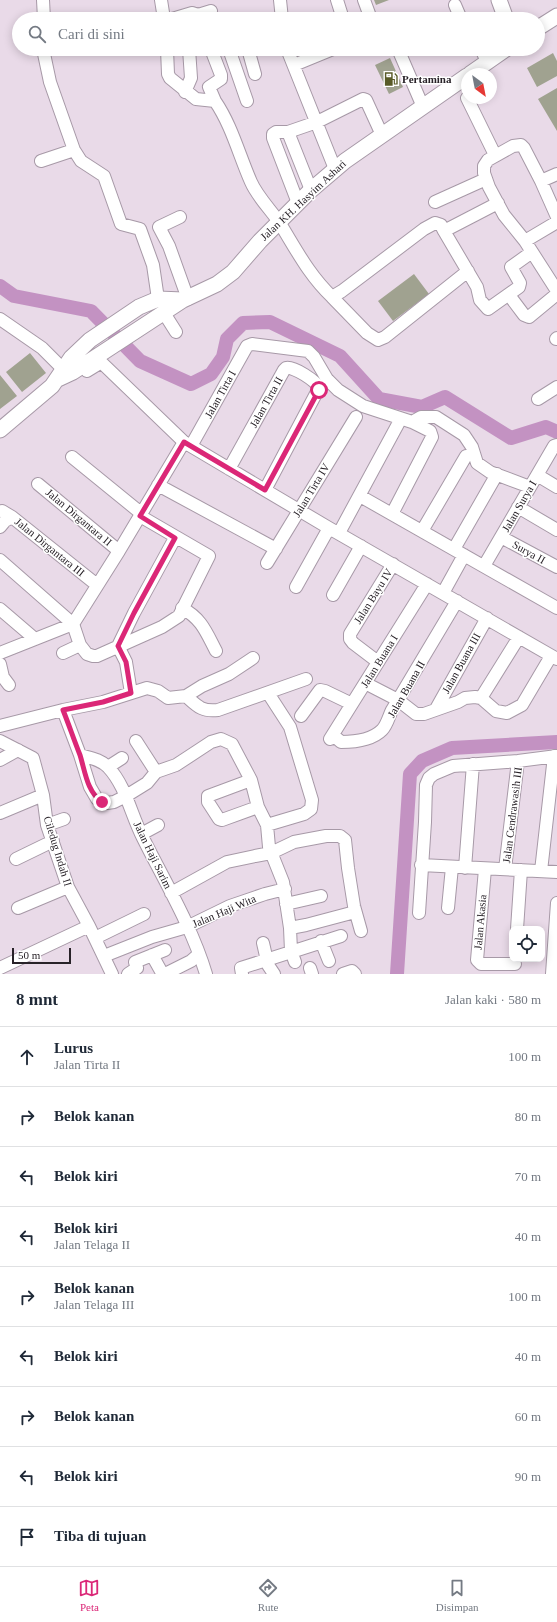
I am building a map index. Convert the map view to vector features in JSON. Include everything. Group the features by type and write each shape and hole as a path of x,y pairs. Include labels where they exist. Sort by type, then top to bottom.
{"main road":[{"path":"494,0 497,12"},
{"path":"499,0 503,12"},
{"path":"509,0 513,12"},
{"path":"545,24 557,16"},
{"name":"Jalan KH. Hasyim Ashari","path":"476,68 490,56"},
{"name":"Jalan KH. Hasyim Ashari","path":"58,378 73,372 164,313 217,284 233,272 260,241 311,190 335,169 461,81"},
{"name":"Jalan KH. Hasyim Ashari","path":"0,430 58,378 71,358 90,340 139,307 158,299 186,300"}],"street":[{"path":"43,0 44,12"},
{"path":"161,0 163,12"},
{"path":"280,0 281,12"},
{"path":"337,0 341,12"},
{"path":"364,0 368,12"},
{"path":"455,5 458,12"},
{"path":"44,56 50,82 74,150 81,161 104,176 121,224 140,229 152,265 158,299"},
{"path":"167,56 168,74 174,83 196,99 215,101"},
{"path":"185,92 191,78 189,56"},
{"path":"214,56 221,75 221,79 209,87 238,145 251,184 279,222 296,252 310,272 367,333 378,340 386,337 468,271"},
{"path":"231,56 247,101"},
{"path":"250,56 255,74"},
{"path":"290,56 335,169"},
{"path":"294,65 316,56"},
{"path":"401,56 424,107"},
{"path":"298,203 273,138 273,134 276,132 288,132 317,122 347,106 365,99 382,135"},
{"path":"470,104 495,155"},
{"path":"288,132 311,190"},
{"path":"509,295 524,315 529,317 557,293 525,241 512,227 498,203 484,173 484,166 488,160 513,146 521,146 524,148 542,181 557,217"},
{"path":"41,161 74,150"},
{"path":"542,181 557,174"},
{"path":"436,202 486,179"},
{"path":"444,231 498,203"},
{"path":"180,217 159,227 169,246 186,300"},
{"path":"525,241 557,222"},
{"path":"332,297 433,224 439,224 444,231 477,287 480,300 486,308 490,308 509,295 520,285 511,267 532,252"},
{"path":"164,313 176,332"},
{"path":"0,319 42,348 62,385 100,363 103,364 187,444 554,658 522,706 507,713 496,711 481,698 465,698 424,714 416,714 398,700 365,683"},
{"name":"Jalan Tirta I","path":"73,624 158,485 187,444 247,346 252,344 308,351 314,357 327,379 338,390 363,406 412,422"},
{"name":"Jalan Tirta II","path":"229,469 284,370 286,368 292,368 317,383 319,388 265,490"},
{"path":"538,399 557,386"},
{"name":"Jalan Tirta IV","path":"268,563 356,417"},
{"path":"412,422 421,417 436,417 464,435 472,448 476,463 490,472 530,487"},
{"path":"392,514 432,437 430,431 412,422"},
{"path":"296,587 334,530 360,496 398,424"},
{"name":"Jalan Surya I","path":"484,566 556,445"},
{"path":"422,531 466,456"},
{"path":"0,560 73,624 80,645 87,654 93,656 162,627 179,616 209,556 175,538 141,515 72,457"},
{"path":"443,593 459,552 497,474"},
{"path":"537,475 557,487"},
{"name":"Jalan Dirgantara II","path":"38,484 119,551"},
{"path":"158,485 276,549"},
{"path":"360,496 557,608"},
{"path":"518,507 557,530"},
{"name":"Jalan Dirgantara III","path":"0,527 6,521 7,514 97,585"},
{"name":"Surya II","path":"501,536 557,566"},
{"path":"118,646 134,613 175,538"},
{"path":"333,595 361,546"},
{"name":"Jalan Bayu IV","path":"378,662 353,643 350,639 350,634 393,564"},
{"name":"Jalan Buana I","path":"332,737 427,584"},
{"name":"Jalan Buana II","path":"332,737 341,742 349,742 371,738 383,729 398,700 457,601"},
{"path":"182,608 193,614 200,622 216,650"},
{"path":"0,609 35,639"},
{"name":"Jalan Buana III","path":"436,709 487,618"},
{"path":"0,653 73,624"},
{"path":"481,698 519,637"},
{"path":"63,653 80,645"},
{"path":"118,646 126,662 131,693"},
{"path":"0,726 63,710 103,702 147,688 158,691 168,698 186,696 202,686 229,674 253,658"},
{"path":"0,664 4,677 9,685"},
{"path":"186,696 200,708 208,711 218,710 306,679"},
{"path":"301,716 320,690 352,704"},
{"path":"267,825 304,814 311,809 312,800 290,727 268,693"},
{"path":"63,710 80,755 86,777 97,799 107,803 114,802 126,796 147,783 156,772 176,765 211,742 221,739 232,744 251,780 258,806 267,825 271,853 285,889 293,956"},
{"name":"Ciledug Indah II","path":"0,741 33,758 43,795 47,825 68,887 104,956 107,972"},
{"path":"136,741 156,772"},
{"path":"0,760 18,750"},
{"path":"80,755 98,760 108,767 122,758"},
{"path":"419,913 426,785 434,774 453,766 518,761 555,756 552,828 541,871"},
{"name":"Jalan Cendrawasih III","path":"505,870 518,761"},
{"path":"465,868 473,764"},
{"name":"Jalan Haji Sarim","path":"108,767 126,796 142,836 187,927 206,974"},
{"path":"251,780 208,796 208,802 218,819 222,820 258,806"},
{"path":"0,813 43,795"},
{"path":"47,825 64,819"},
{"path":"142,836 145,832 158,825"},
{"path":"171,893 227,862 271,853 294,842 326,836 343,837 345,840 355,912 361,931"},
{"path":"16,859 53,841"},
{"path":"421,865 557,872"},
{"path":"448,908 452,867"},
{"name":"Jalan Akasia","path":"485,869 477,960 481,964 515,966"},
{"path":"517,926 521,870"},
{"path":"18,908 68,887"},
{"name":"Jalan Haji Wita","path":"104,956 159,935 187,927 230,906 285,889"},
{"path":"286,904 321,896"},
{"path":"552,974 557,903"},
{"path":"290,928 355,912"},
{"path":"95,938 144,914"},
{"path":"0,968 89,926"},
{"path":"159,935 175,968"},
{"path":"242,974 242,968 267,959 293,956 321,941 341,936"},
{"path":"321,941 329,961"},
{"path":"263,943 267,959 274,974"},
{"path":"128,974 136,970 137,968 135,962 165,950"},
{"path":"152,955 162,972 166,974 191,961 199,954"},
{"path":"343,974 352,971 355,974"}],"building":[{"path":"374,0 389,0 376,5"},
{"path":"553,53 557,61 557,76 537,87 527,68"},
{"name":"Pertamina","path":"390,58 403,87 389,94 375,65"},
{"path":"557,88 557,131 538,99"},
{"path":"414,274 429,294 393,321 378,301"},
{"path":"30,353 46,373 22,392 6,372"},
{"path":"0,375 17,396 0,409"}],"waterway":[{"path":"0,286 14,296 91,311 140,361 191,384 211,374 223,357 227,339 243,323 270,322 340,356 379,399 422,407 445,397 511,438 546,427 557,432"},
{"path":"397,974 410,774 422,761 452,748 557,742"}],"place":[{"name":"Pertamina","path":"391,79"}],"route":[{"path":"102,802 97,799 90,787 63,710 103,702 131,693 126,662 118,646 134,613 175,538 140,516 184,442 265,490 319,390"}]}
